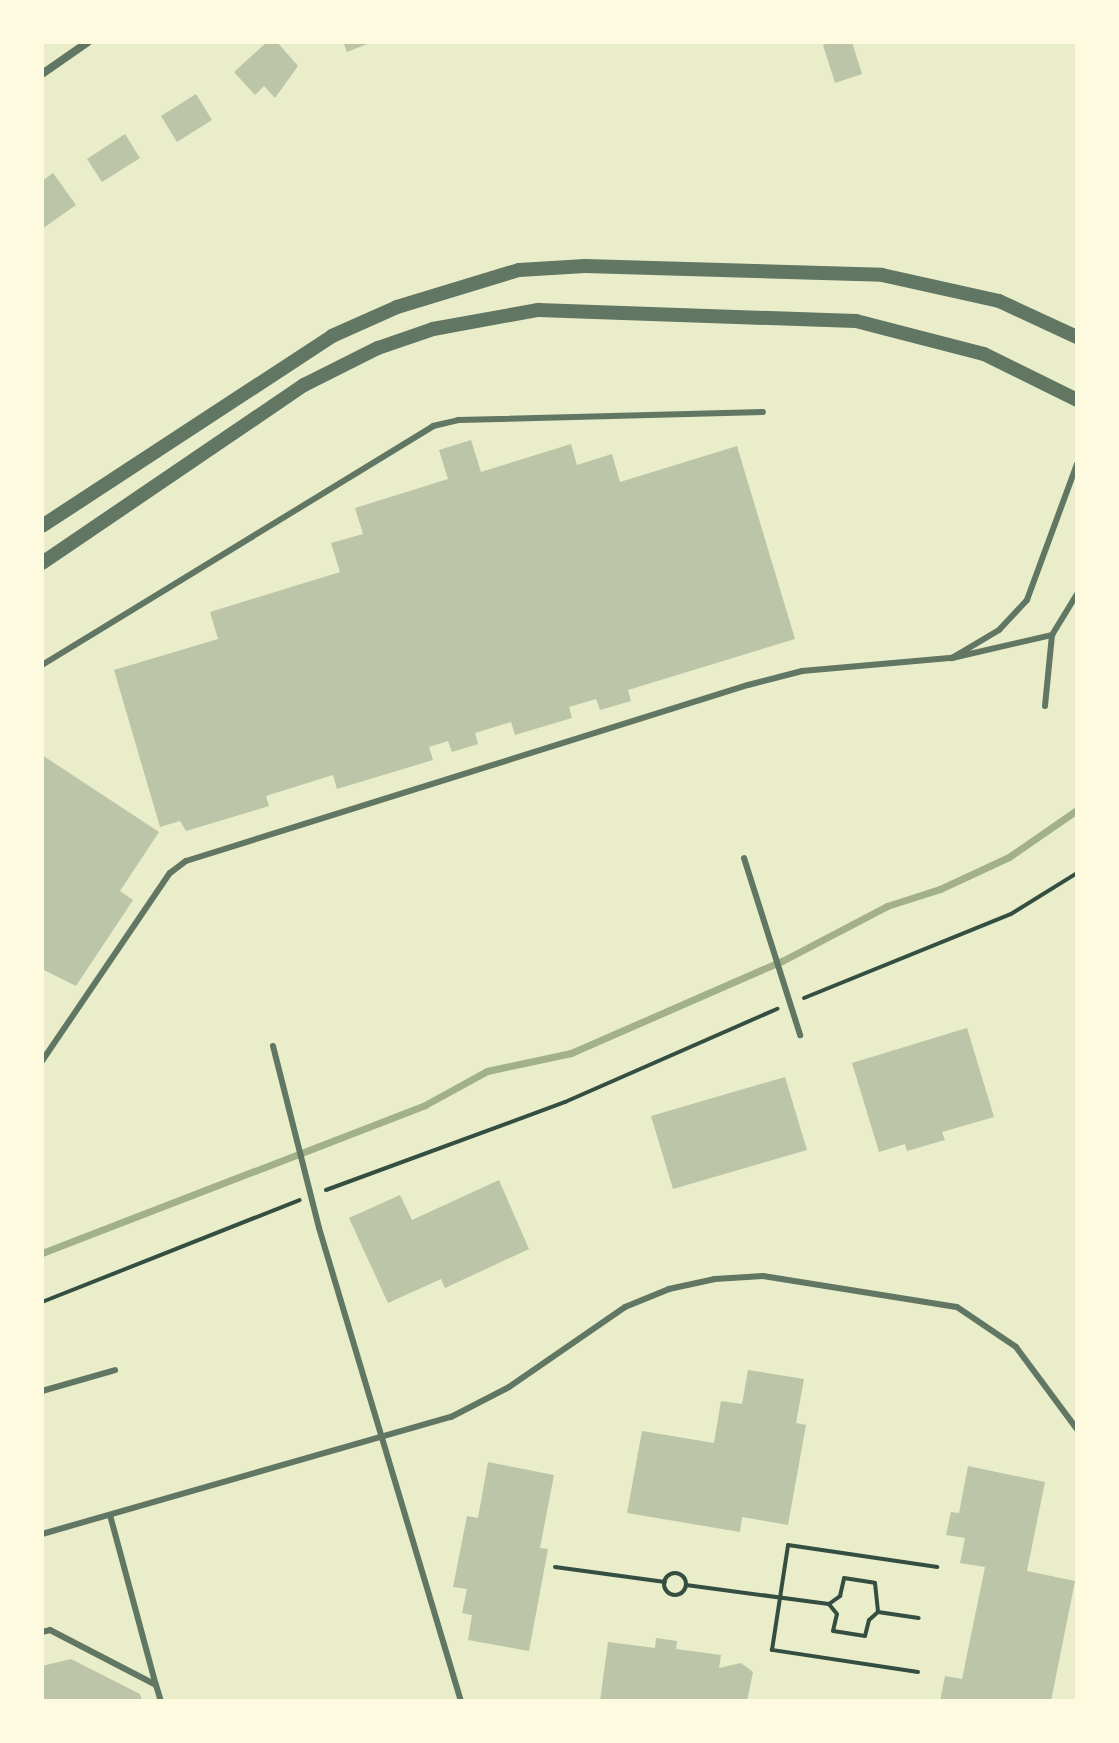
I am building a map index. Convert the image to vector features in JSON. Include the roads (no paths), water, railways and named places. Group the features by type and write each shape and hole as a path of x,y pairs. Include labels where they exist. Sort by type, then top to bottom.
{"street":[{"path":"42,74 88,42"},
{"path":"42,526 332,336 397,307 519,270 585,266 882,275 999,301 1077,337"},
{"path":"42,563 304,385 378,348 433,329 538,310 856,321 984,354 1077,400"}],"lane":[{"path":"42,665 433,426 458,420 763,412"},
{"path":"952,658 999,630 1027,600 1077,464"},
{"path":"1045,706 1052,635 1077,594"},
{"path":"42,1061 170,873 186,861 748,685 802,671 952,658 1052,635"},
{"path":"744,858 800,1035"},
{"path":"273,1046 319,1228 461,1701"},
{"path":"42,1534 451,1417 509,1387 625,1307 669,1289 763,1276 957,1307 1016,1347 1077,1429"},
{"path":"42,1391 115,1370"},
{"path":"110,1515 161,1701"},
{"path":"42,1632 50,1630 156,1685"}],"waterway":[{"path":"42,1253 425,1105 487,1071 571,1053 782,961 887,906 940,889 1009,857 1077,810"}]}
